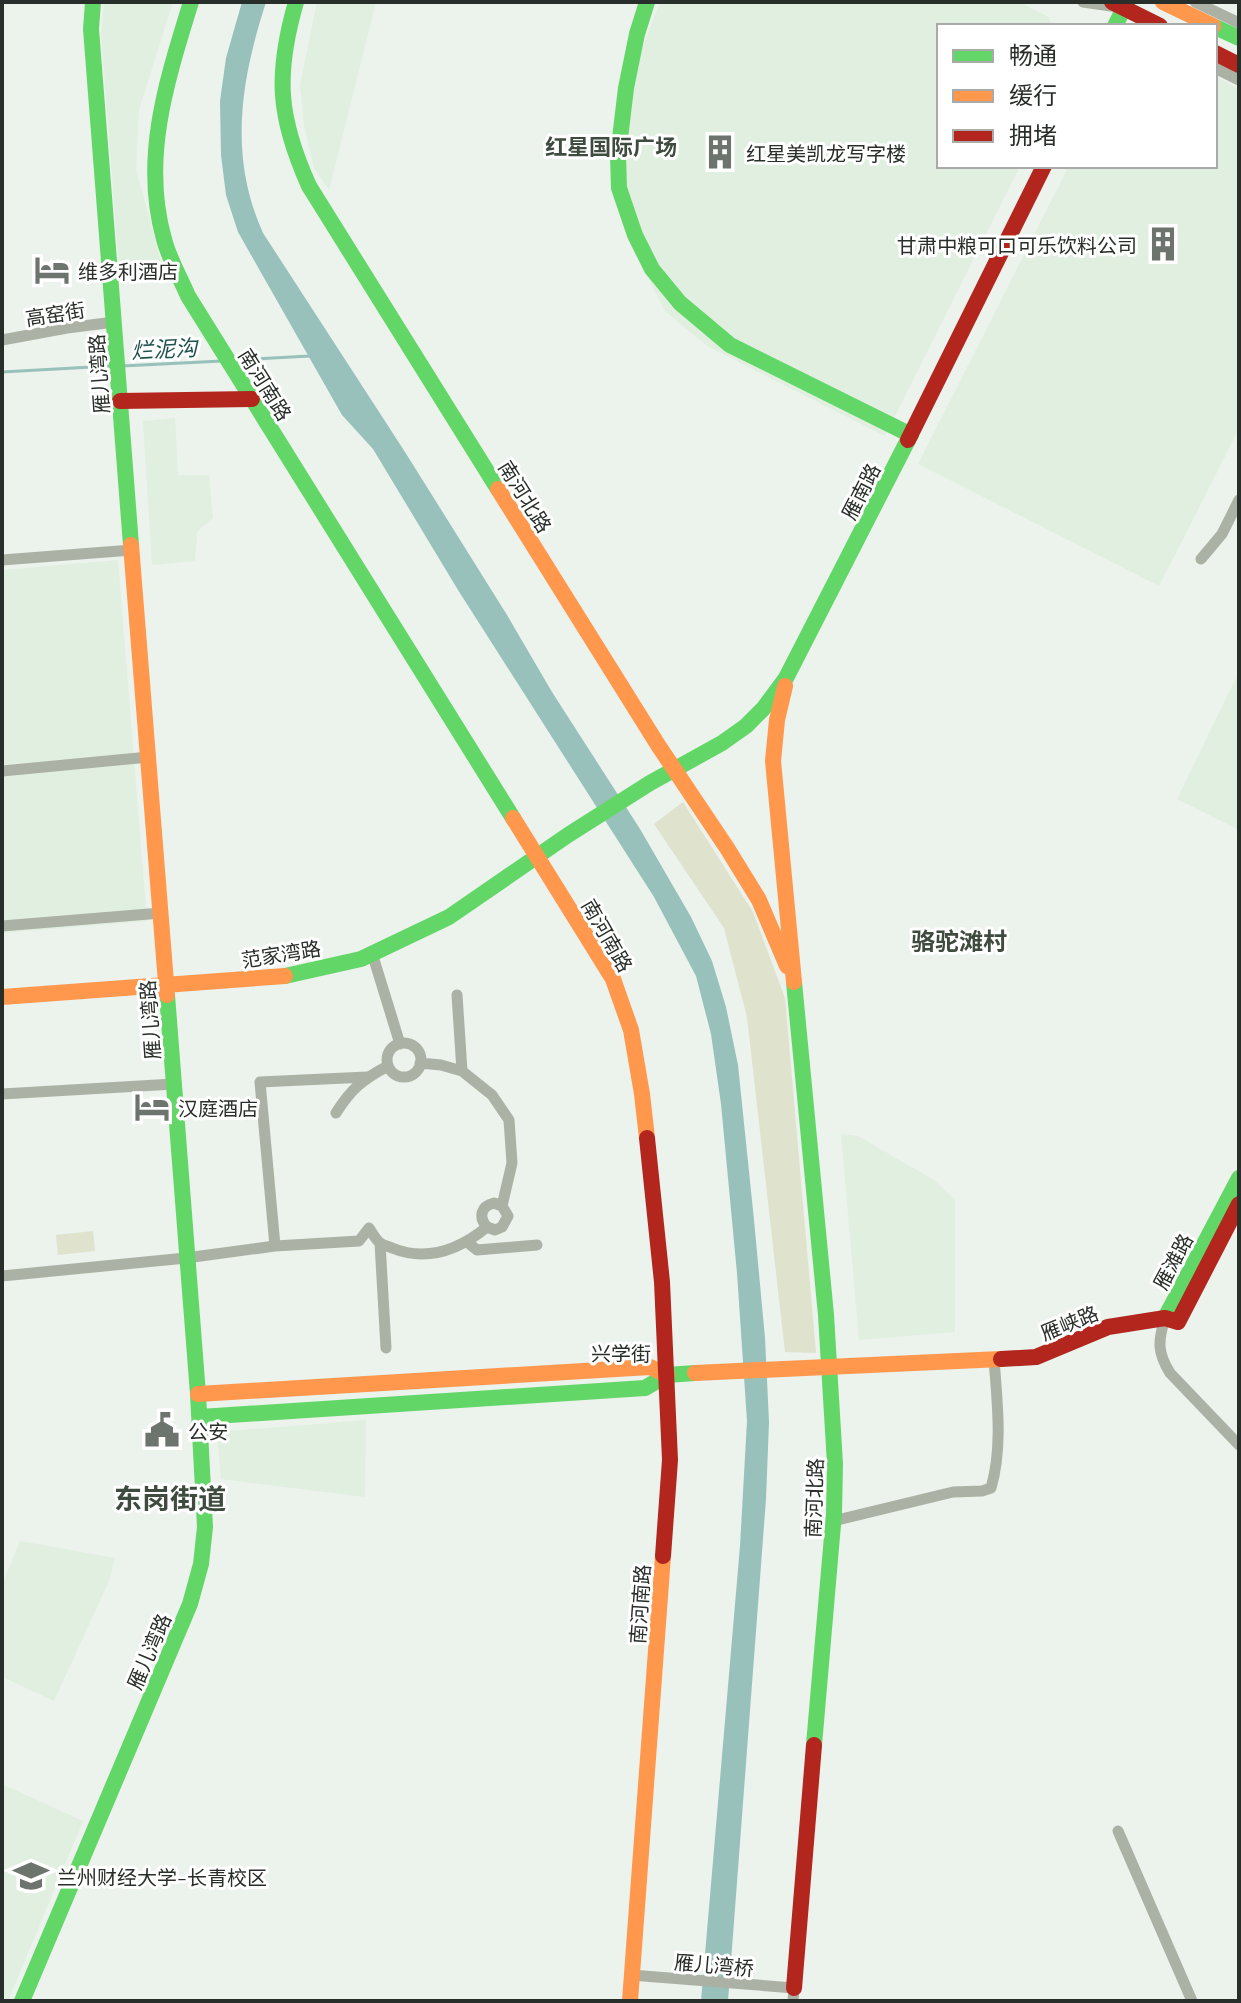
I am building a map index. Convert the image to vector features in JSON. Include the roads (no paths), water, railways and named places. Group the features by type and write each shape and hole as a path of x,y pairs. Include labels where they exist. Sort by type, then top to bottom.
{"street":[{"name":"雁儿湾路","path":"22,2001 190,1604 201,1564 205,1527 200,1417 91,29 93,2"},
{"name":"南河南路","path":"191,2 162,95 155,136 155,198 165,239 183,285 613,979 631,1030 642,1094 662,1282 670,1460 630,2001"},
{"name":"南河北路","path":"296,2 283,46 280,77 287,133 309,186 759,900 786,965 795,996"},
{"path":"647,2 626,88 618,155 619,188 635,235 652,269 680,303 730,345 911,435"},
{"path":"1083,2 1121,4 1156,24"},
{"path":"1163,2 1210,24"},
{"path":"1195,2 1239,23"},
{"path":"1116,24 1121,4"},
{"path":"1121,4 1144,24"},
{"path":"1217,27 1239,38"},
{"path":"1217,54 1239,65"},
{"path":"1217,69 1239,80"},
{"name":"雁南路","path":"568,835 650,783 722,743 746,726 777,692 911,435 1043,168"},
{"name":"高窑街","path":"2,340 114,322"},
{"path":"120,396 250,396"},
{"path":"1201,559 1222,534 1239,500"},
{"path":"2,560 132,550"},
{"name":"南河北路","path":"791,669 780,702 773,761 803,1056 835,1464 794,1995"},
{"path":"2,771 149,757"},
{"name":"范家湾路","path":"2,997 279,977 361,959 449,917 568,835"},
{"path":"2,926 161,913"},
{"path":"372,953 400,1044"},
{"path":"457,995 462,1071"},
{"path":"400,1044 414,1046 420,1063 412,1075 403,1077 394,1074 387,1062 389,1052 400,1044"},
{"path":"420,1063 462,1071 492,1095 509,1120 512,1163 502,1206 508,1216 505,1224 495,1230 487,1227 482,1221 484,1209 490,1204 502,1206"},
{"path":"336,1113 349,1093 367,1077 388,1066"},
{"path":"275,1246 260,1082 367,1077"},
{"path":"2,1094 174,1084"},
{"name":"雁滩路","path":"1239,1178 1165,1318 1178,1322 1239,1204"},
{"path":"2,1276 275,1246 359,1241 369,1228 380,1243 402,1252 426,1255 450,1251 487,1227"},
{"path":"467,1242 477,1250 537,1245"},
{"path":"380,1243 386,1348"},
{"path":"1165,1318 1159,1338 1162,1360 1170,1373 1239,1445"},
{"name":"雁峡路","path":"667,1375 1036,1357 1108,1327 1165,1318"},
{"path":"833,1521 953,1492 991,1488 999,1435 994,1359"},
{"name":"兴学街","path":"198,1394 650,1367 667,1375"},
{"name":"兴学街","path":"200,1417 645,1388 667,1375"},
{"path":"1118,1831 1192,2001"},
{"name":"雁儿湾桥","path":"631,1975 749,1984 794,1995"}],"water":[{"path":"242,2 266,2 250,60 242,118 245,175 263,233 405,452 640,829 691,917 712,961 726,1007 738,1065 765,1338 769,1422 766,1499 728,2001 701,2001 740,1546 747,1421 737,1273 711,1034 696,976 654,897 458,590 373,449 342,415 238,232 226,195 221,155 220,101 226,58"}],"waterway":[{"name":"烂泥沟","path":"234,360 310,356"},
{"name":"烂泥沟","path":"122,366 222,361"},
{"name":"烂泥沟","path":"2,372 110,366"}],"place":[{"name":"红星美凯龙写字楼","path":"720,152"},
{"name":"甘肃中粮可口可乐饮料公司","path":"1163,244"},
{"name":"维多利酒店","path":"52,270"},
{"name":"汉庭酒店","path":"152,1107"},
{"name":"公安","path":"162,1430"},
{"name":"兰州财经大学-长青校区","path":"31,1876"}],"district":[{"name":"红星国际广场","path":"611,146"},
{"name":"骆驼滩村","path":"959,940"},
{"name":"东岗街道","path":"170,1497"}]}
